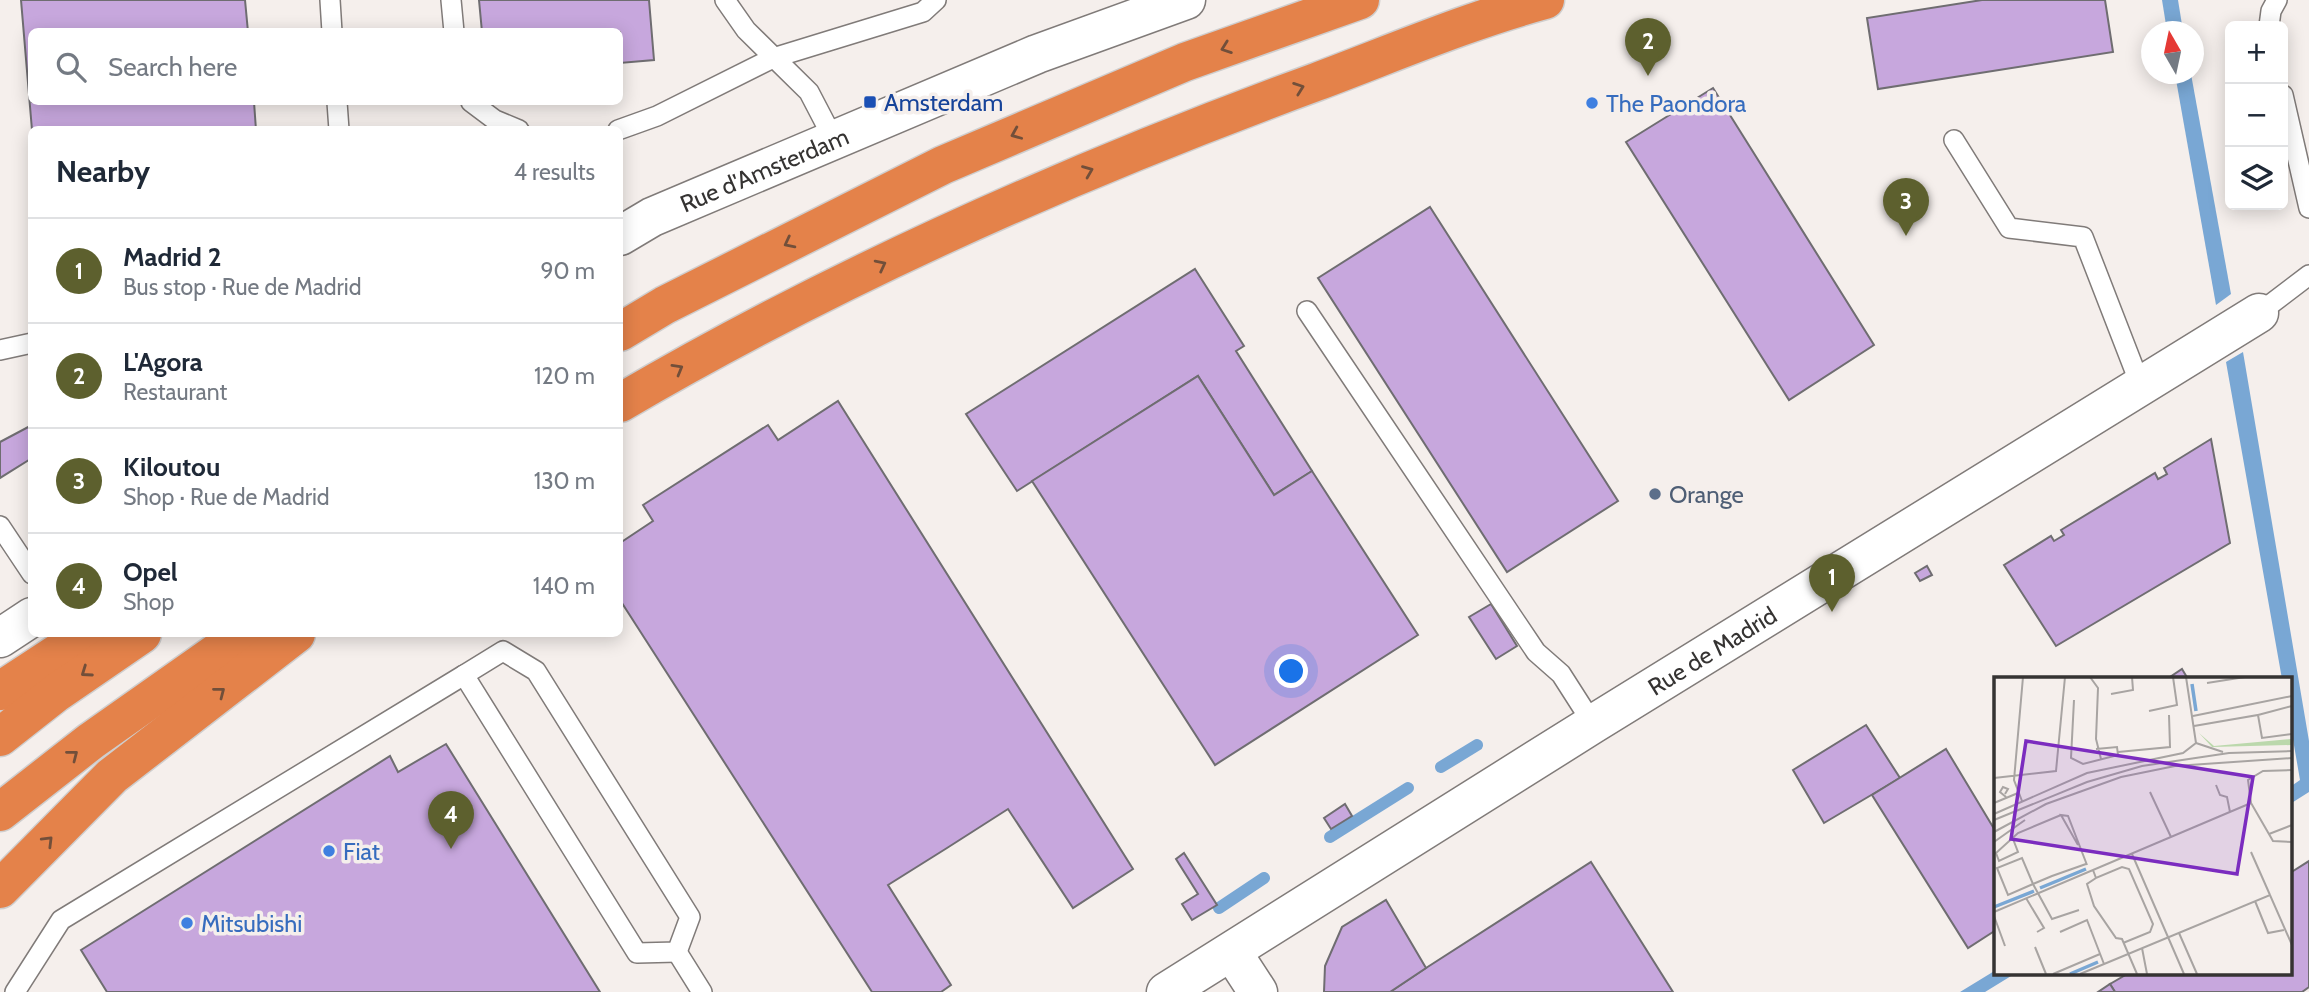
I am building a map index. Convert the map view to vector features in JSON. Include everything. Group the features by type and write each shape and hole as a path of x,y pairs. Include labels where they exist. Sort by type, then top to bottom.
{"highway":[{"path":"623,330 665,305 943,165 1185,62 1360,0"},
{"path":"623,401 702,355 995,209 1258,103 1545,0"},
{"path":"0,691 82,637"},
{"path":"0,737 56,693 138,637"},
{"path":"0,812 91,741 239,637"},
{"path":"0,889 112,776 292,637"}],"street":[{"name":"Rue d'Amsterdam","path":"623,234 652,217 1037,54 1186,0"},
{"name":"Rue de Madrid","path":"1166,992 2140,384 2259,313"},
{"path":"0,638 28,620"},
{"path":"1232,952 1258,992"}],"lane":[{"path":"330,0 332,28"},
{"path":"452,0 454,28"},
{"path":"725,0 746,30 810,92 834,140"},
{"path":"623,128 657,116 773,58 923,12 936,0"},
{"path":"2270,21 2277,0"},
{"path":"337,105 339,126"},
{"path":"475,105 495,120 509,126"},
{"path":"2288,117 2309,208"},
{"path":"1954,140 2008,228 2083,237 2140,384"},
{"path":"2259,313 2309,275"},
{"path":"1307,311 1536,652 1562,674 1593,724"},
{"path":"0,350 28,344"},
{"path":"0,526 28,568"},
{"path":"16,992 61,920 503,651 536,671 690,917 677,952"},
{"path":"464,675 637,953 677,952"},
{"path":"677,952 702,992"}],"water":[{"path":"2162,0 2178,0 2181,21 2165,21"},
{"path":"2177,84 2193,84 2231,294 2216,305"},
{"path":"2243,352 2309,741 2309,792 2292,803 2292,786 2300,780 2292,734 2292,677 2282,677 2226,362"},
{"path":"1994,971 1994,974 2014,974 1985,992 1960,992"}],"building":[{"path":"21,0 245,0 248,28 28,28 28,83"},
{"path":"479,0 649,0 654,60 623,63 623,28 482,28"},
{"path":"1982,0 2105,0 2113,52 1878,89 1867,18"},
{"path":"1713,88 1874,345 1789,400 1626,142"},
{"path":"30,105 254,105 256,126 32,126"},
{"path":"1430,207 1618,501 1507,572 1318,278"},
{"path":"1195,269 1244,346 1236,351 1312,471 1274,495 1198,376 1017,491 966,414"},
{"path":"1198,376 1274,495 1312,471 1418,635 1215,765 1032,481"},
{"path":"838,401 1133,869 1073,908 1008,809 888,885 951,985 941,992 872,992 623,605 623,541 653,521 643,505 768,425 778,440"},
{"path":"28,427 28,460 0,478 0,442"},
{"path":"2211,439 2230,543 2056,646 2004,565 2051,536 2054,541 2064,535 2061,530 2155,473 2158,479 2167,474 2164,468"},
{"path":"1927,566 1932,575 1920,581 1915,573"},
{"path":"1491,604 1517,646 1496,659 1469,617"},
{"path":"2182,669 2187,677 2170,677"},
{"path":"1866,725 1900,778 1824,823 1793,770"},
{"path":"446,744 600,992 107,992 81,950 390,756 398,772"},
{"path":"1946,749 1994,829 1994,931 1968,948 1872,795"},
{"path":"1345,804 1352,816 1331,829 1324,818"},
{"path":"1184,853 1217,905 1192,920 1182,904 1198,894 1176,859"},
{"path":"2309,861 2309,987 2302,992 2115,992 2110,984 2127,974 2292,974 2292,872"},
{"path":"1591,862 1673,992 1390,992 1426,968"},
{"path":"1386,900 1426,968 1390,992 1324,992 1325,966 1342,927"},
{"path":"2110,984 2115,992 2098,992"}],"waterway":[{"path":"1441,767 1477,745"},
{"path":"1330,837 1408,788"},
{"path":"1219,908 1264,878"}],"place":[{"name":"L'Agora","path":"1648,76"},
{"name":"Amsterdam","path":"870,102"},
{"name":"The Paondora","path":"1592,103"},
{"name":"Kiloutou","path":"1906,236"},
{"name":"Orange","path":"1655,494"},
{"name":"Madrid 2","path":"1832,612"},
{"name":"Opel","path":"451,849"},
{"name":"Fiat","path":"329,851"},
{"name":"Mitsubishi","path":"187,923"}]}
